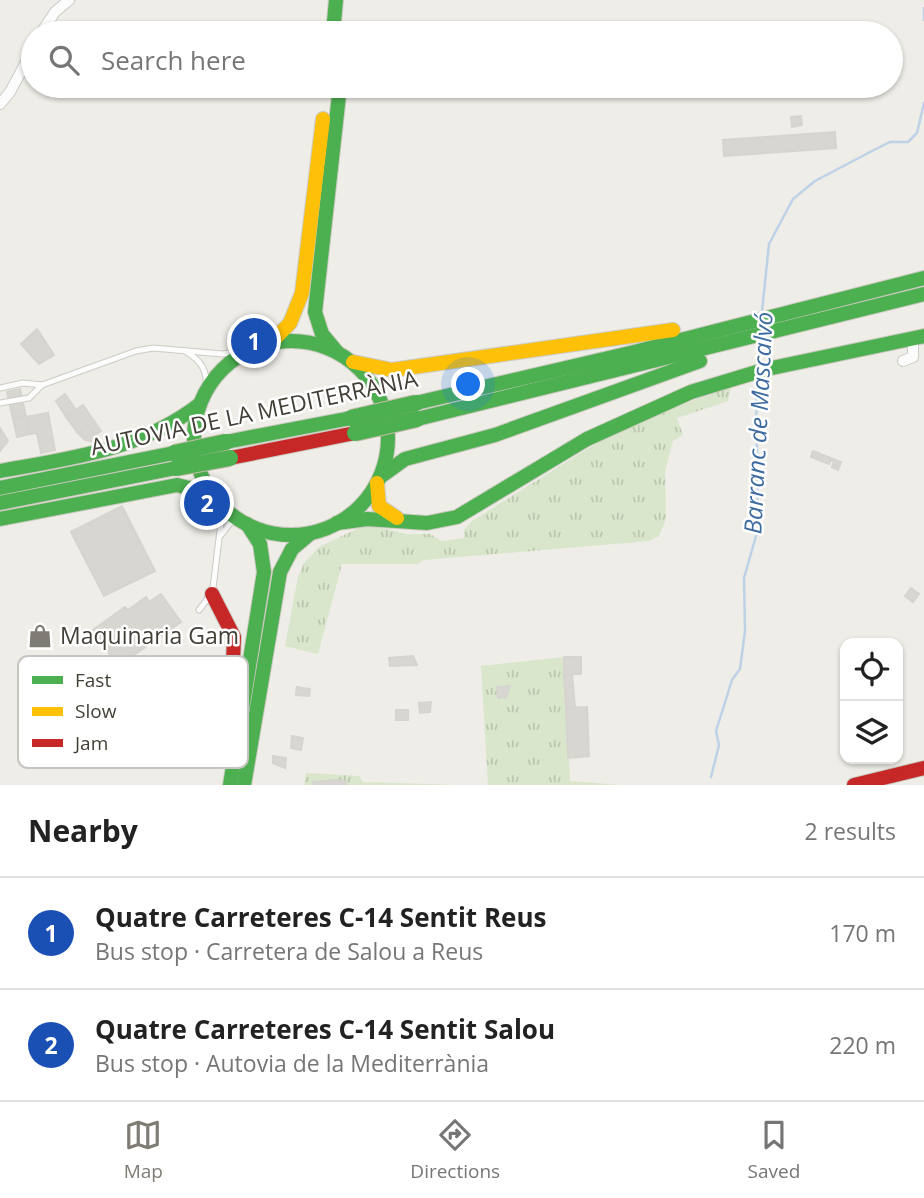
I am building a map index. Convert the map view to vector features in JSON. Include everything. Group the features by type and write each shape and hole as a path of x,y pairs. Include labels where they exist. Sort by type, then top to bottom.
{"main road":[{"path":"334,21 337,0"},
{"path":"346,21 349,0"},
{"path":"270,344 290,323 302,293 326,98"},
{"path":"339,98 316,320 321,334 372,385 385,414 388,446 377,500 383,510 412,524"},
{"name":"AUTOVIA DE LA MEDITERRÀNIA","path":"416,411 765,316 924,278"},
{"name":"AUTOVIA DE LA MEDITERRÀNIA","path":"0,503 175,461 740,343 773,332 924,294"},
{"path":"0,471 135,444 174,426 203,398 225,367 251,350 270,344 306,342 345,358 392,370 765,316"},
{"path":"246,523 278,534 311,533 360,517 412,524 435,524 455,518 485,503 558,455 663,401 730,378 780,365 918,337"},
{"path":"337,523 360,506 379,480 405,459 495,435 740,343"},
{"path":"203,398 194,444 200,471 216,498 246,523 260,544 264,572 248,672"},
{"name":"AUTOVIA DE LA MEDITERRÀNIA","path":"0,488 175,461"},
{"path":"0,519 177,485 216,498"},
{"path":"248,761 280,572 292,550 311,533"},
{"path":"212,594 233,637 233,656"},
{"path":"854,785 924,768"}],"street":[{"path":"49,21 69,0"},
{"path":"0,104 21,71"},
{"path":"903,361 914,357 918,337"}],"lane":[{"path":"0,403 29,398 42,385 136,351 163,347 222,354 251,350"},
{"path":"182,350 201,363 207,377 203,398"},
{"path":"0,388 23,383 42,385"},
{"path":"199,610 212,594 222,511 216,498"},
{"path":"218,541 227,524 246,523"}],"green space":[{"path":"731,387 728,401 677,418 683,435 673,441 665,471 666,519 659,536 649,541 424,560 418,564 342,564 318,654 285,646 298,577 304,563 319,547 359,528 373,526 407,534 430,534 442,541 464,538 464,530 472,521 603,439 650,416"},
{"path":"564,657 570,781 620,785 488,785 481,666"},
{"path":"306,773 359,776 363,782 459,785 304,785"}],"building":[{"path":"801,116 802,125 792,127 791,117"},
{"path":"835,132 836,148 724,156 723,140"},
{"path":"37,329 54,355 39,364 21,344"},
{"path":"20,389 26,417 13,419 7,392"},
{"path":"65,394 76,410 66,417 56,401"},
{"path":"83,405 101,431 95,435 88,425 78,433 66,417"},
{"path":"48,413 55,450 41,453 37,433 30,434 26,417"},
{"path":"26,417 30,434 17,437 13,419"},
{"path":"88,425 96,442 85,440 78,433"},
{"path":"0,428 8,441 0,451"},
{"path":"813,451 841,462 838,470 832,467 834,461 831,460 829,464 811,457"},
{"path":"122,506 155,571 104,596 71,532"},
{"path":"911,588 919,594 913,602 905,596"},
{"path":"161,594 181,622 132,656 111,656 93,630 125,607 128,610 146,597 149,602"},
{"path":"413,656 417,665 390,666 389,658"},
{"path":"564,657 581,657 581,674 564,674"},
{"path":"564,674 572,674 575,707 566,708"},
{"path":"510,686 506,697 498,698 497,687"},
{"path":"297,687 310,689 309,696 296,695"},
{"path":"431,702 430,712 420,713 419,703"},
{"path":"587,707 589,756 568,758 566,708"},
{"path":"396,710 408,710 408,720 396,720"},
{"path":"292,736 303,738 301,750 291,748"},
{"path":"273,756 286,758 285,768 273,763"},
{"path":"313,782 346,782 346,785 314,785"}],"waterway":[{"name":"Barranc de Mascalvó","path":"924,8 924,20"},
{"name":"Barranc de Mascalvó","path":"762,311 769,244 793,199 815,181 890,142 908,142 917,133 924,103"},
{"name":"Barranc de Mascalvó","path":"757,367 759,342"},
{"name":"Barranc de Mascalvó","path":"711,777 719,745 716,731 732,680 740,669 745,631 744,578 758,529 756,377"}],"traffic: fast":[{"path":"334,21 336,0"},
{"path":"337,352 322,334 315,312 339,98"},
{"path":"416,403 630,353 924,278"},
{"path":"417,419 924,294"},
{"path":"337,523 367,519 427,523 457,517 587,439 691,392 767,369 924,336"},
{"path":"291,341 328,349 359,370 380,401 388,438 380,475 359,506 328,527 291,535 254,527 223,506 202,475 194,438 202,401 223,370 254,349 291,341"},
{"path":"380,477 405,459 495,435 700,361"},
{"path":"351,418 416,403"},
{"path":"0,471 79,456 130,442 177,420 200,404"},
{"path":"226,442 351,418"},
{"path":"355,433 417,419"},
{"path":"174,453 226,442"},
{"path":"0,488 174,453"},
{"path":"176,468 230,458"},
{"path":"0,503 176,468"},
{"path":"0,519 177,485 213,494"},
{"path":"247,524 260,544 264,572 248,672"},
{"path":"248,761 280,572 292,549 311,533"},
{"path":"230,785 233,768"},
{"path":"244,785 247,768"}],"traffic: slow":[{"path":"270,344 290,323 302,293 323,119"},
{"path":"353,362 392,370 673,330"},
{"path":"377,483 379,506 397,518"}],"traffic: jam":[{"path":"230,458 355,433"},
{"path":"212,594 234,637 233,656"},
{"path":"854,785 924,768"}],"place":[{"name":"Quatre Carreteres C-14 Sentit Reus","path":"254,341"},
{"name":"Quatre Carreteres C-14 Sentit Salou","path":"207,503"},
{"name":"Maquinaria Gam","path":"40,636"}]}
